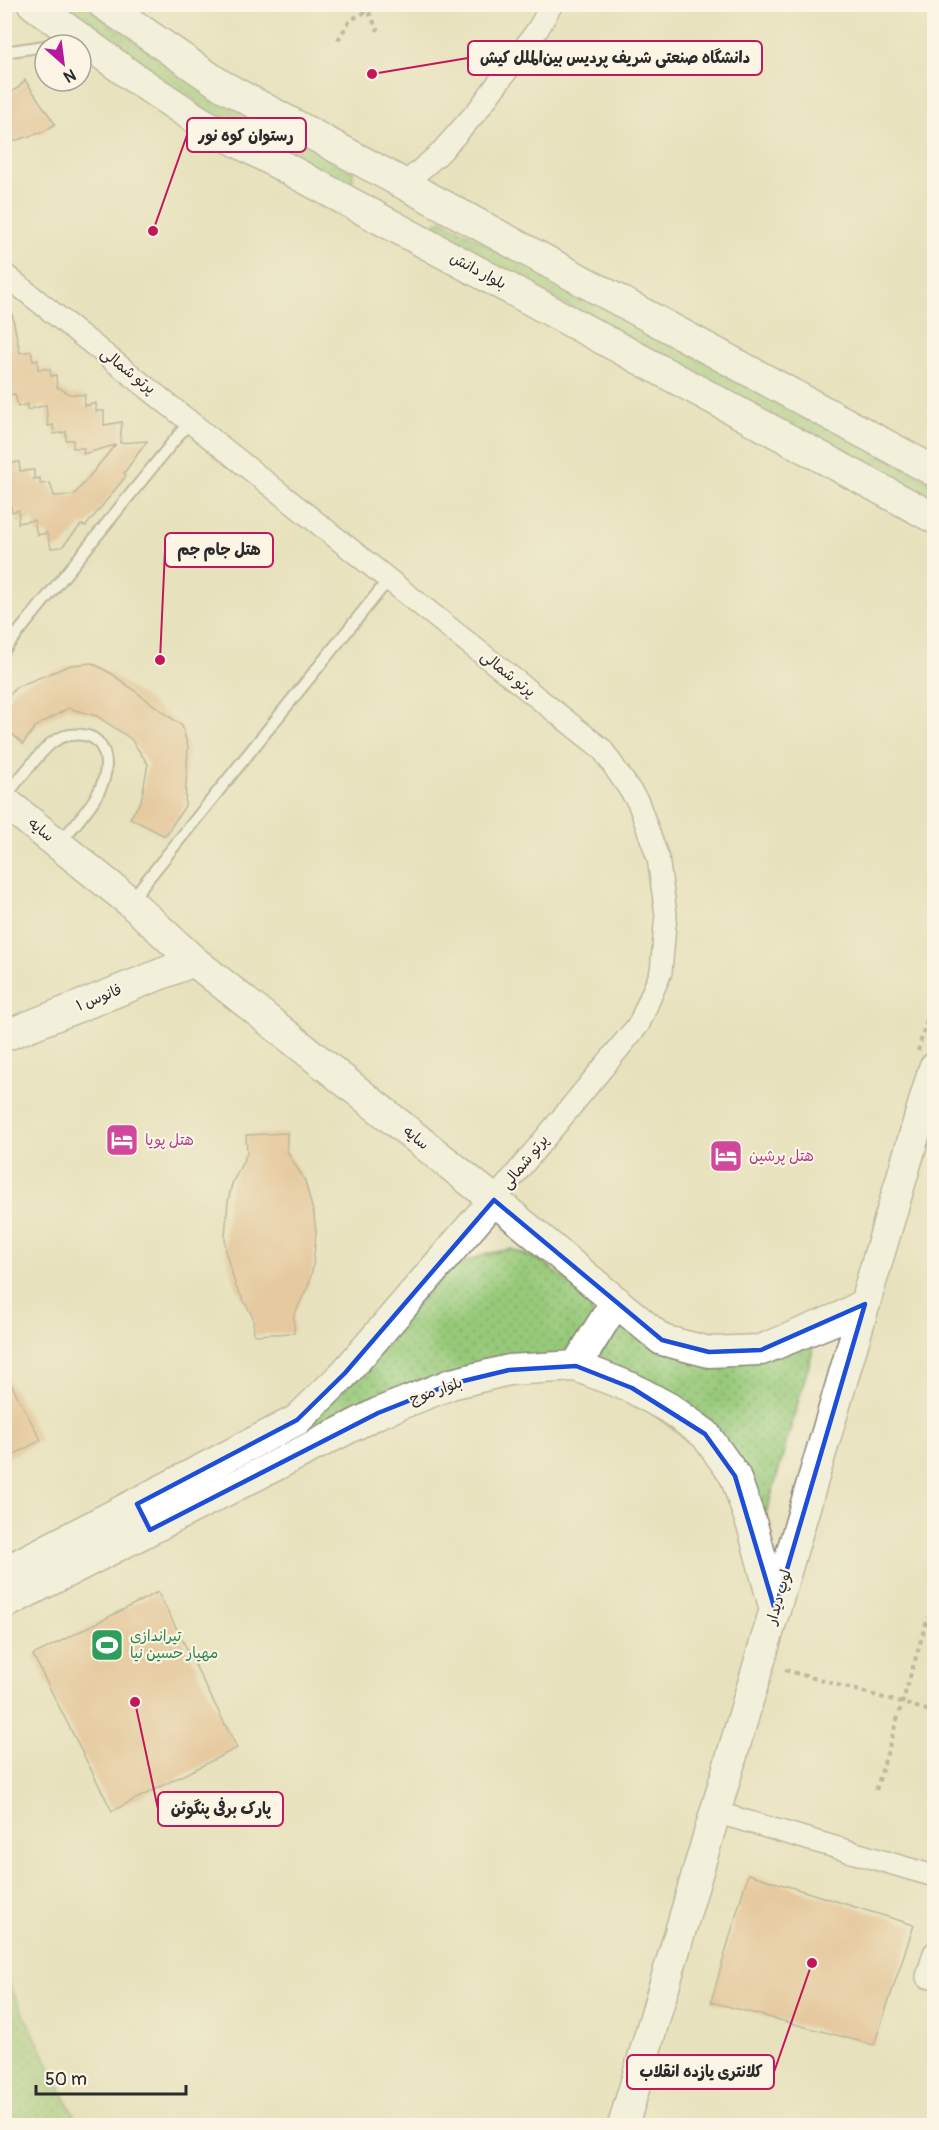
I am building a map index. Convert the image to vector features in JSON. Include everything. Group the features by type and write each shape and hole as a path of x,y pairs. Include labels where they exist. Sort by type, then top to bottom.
{"street":[{"name":"بلوار دانش","path":"33,4 50,33"},
{"path":"103,4 221,85 934,471"},
{"path":"384,221 404,184 439,154 478,110 538,29 552,4"},
{"name":"بلوار دانش","path":"93,62 934,518"},
{"name":"پرتو شمالی","path":"4,274 602,748 638,802 658,858 666,914 661,972 639,1024 494,1200"},
{"name":"سایه","path":"4,800 129,901 194,961 494,1200 662,1340 709,1353 760,1350 839,1318 865,1304"},
{"name":"فانوس ۱","path":"4,1036 194,961"},
{"name":"لوپ دیدار","path":"623,2126 934,1068"},
{"name":"بلوار موج","path":"4,1604 297,1420 345,1373 494,1200"},
{"path":"576,1366 616,1301"},
{"name":"بلوار موج","path":"4,1572 144,1517 378,1413 451,1384 509,1370 576,1366 632,1388 669,1408 705,1434 735,1476 753,1528 775,1610"},
{"path":"715,1812 934,1876"},
{"path":"927,1977 934,1953"}],"lane":[{"path":"4,52 33,46"},
{"path":"4,650 190,421"},
{"path":"129,901 389,579"},
{"path":"4,800 51,743 67,734 93,737 102,746 106,759 104,778 99,792 59,844"}],"path":[{"path":"365,4 378,31"},
{"path":"338,40 351,20 382,4"},
{"path":"876,1790 928,1617"},
{"path":"785,1670 934,1712"}],"highlighted area":[{"path":"494,1200 662,1340 709,1352 761,1350 865,1304 775,1610 735,1476 705,1434 632,1388 576,1366 509,1370 451,1384 378,1413 150,1530 137,1504 297,1420 345,1373"}],"green space":[{"path":"53,5 83,5 150,52 353,172 353,180 346,185 205,111"},
{"path":"442,220 934,484 934,505 435,234 434,224"},
{"path":"511,1249 543,1262 584,1295 591,1308 593,1324 574,1351 205,1492 293,1438 452,1267 487,1254"},
{"path":"612,1318 657,1346 815,1343 762,1528 748,1484 586,1365"},
{"path":"4,1974 76,2119 97,2125 5,2125"}],"building":[{"path":"25,80 55,124 43,132 4,144 4,96 18,88"},
{"path":"12,314 20,353 31,351 33,361 38,360 38,369 50,369 51,376 56,375 57,387 70,394 85,395 84,406 96,403 96,411 104,411 104,425 122,422 120,443 147,441 124,473 126,476 86,526 81,525 62,547 51,548 47,533 37,535 34,520 18,523 19,510 12,512 11,507 4,507 4,464 19,462 20,471 34,470 34,479 40,478 40,484 50,483 54,496 74,495 115,445 83,454 84,448 73,448 73,440 66,440 66,432 54,434 53,425 48,426 46,405 27,410 27,404 18,407 15,394 10,395 9,391 4,392 4,315"},
{"path":"92,663 112,674 182,726 188,747 185,806 165,836 130,818 141,801 148,764 131,739 97,716 68,708 35,727 23,744 4,726 4,703 16,687 71,665"},
{"path":"287,1133 287,1151 305,1181 314,1215 316,1232 313,1267 309,1284 294,1315 294,1333 254,1335 253,1317 236,1287 226,1253 228,1201 232,1184 247,1153 246,1135"},
{"path":"4,1371 41,1440 4,1460"},
{"path":"158,1592 237,1748 112,1811 33,1655"},
{"path":"748,1874 914,1925 874,2045 711,2002"}],"place":[{"name":"دانشگاه صنعتی شریف پردیس بین‌الملل کیش","path":"372,74"},
{"name":"رستوان کوه نور","path":"153,231"},
{"name":"هتل جام جم","path":"160,660"},
{"name":"هتل پویا","path":"122,1140"},
{"name":"هتل پرشین","path":"726,1156"},
{"name":"تیراندازی مهیار حسین نیا","path":"107,1645"},
{"name":"پارک برفی پنگوئن","path":"135,1702"},
{"name":"کلانتری یازده انقلاب","path":"812,1963"}]}
